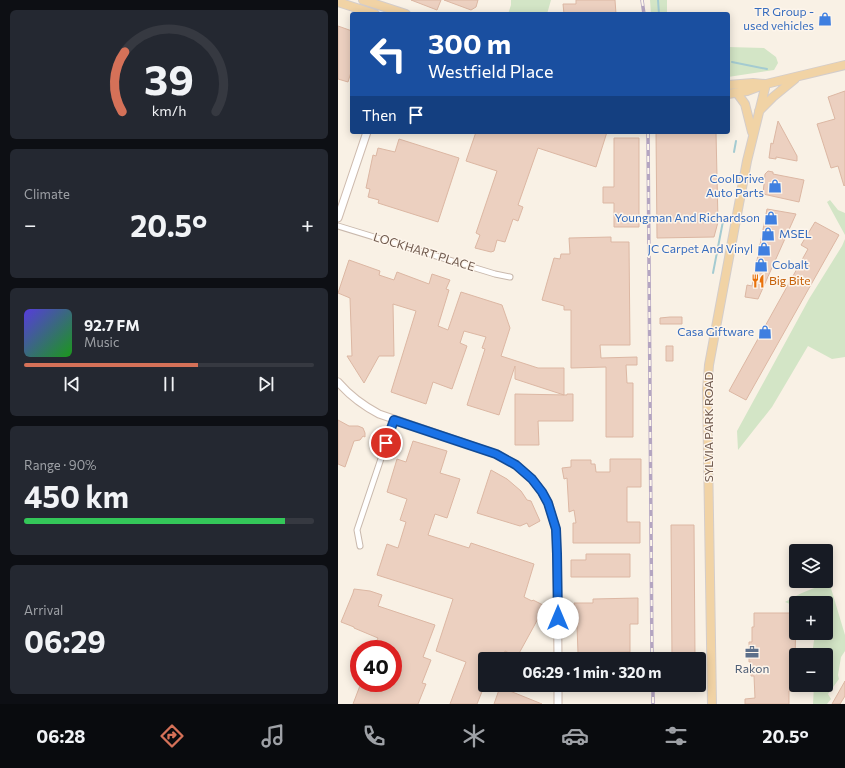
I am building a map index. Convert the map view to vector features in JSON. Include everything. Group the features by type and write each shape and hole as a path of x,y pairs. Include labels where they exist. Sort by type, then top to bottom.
{"main road":[{"path":"363,0 398,12"},
{"path":"338,2 369,12"},
{"path":"730,94 748,91 766,84 845,64"},
{"path":"758,113 773,97 797,77"},
{"path":"730,86 753,83 766,84"},
{"name":"SYLVIA PARK ROAD","path":"712,704 707,390 709,365 740,197 753,134 766,84"},
{"path":"737,93 744,101 753,134"}],"street":[{"path":"338,218 366,134"},
{"name":"LOCKHART PLACE","path":"338,226 495,274 510,277"},
{"path":"338,382 363,406 378,414 496,454 516,465 532,479 542,492 552,514 556,533 558,652"},
{"path":"360,546 357,530 394,420"},
{"path":"558,692 558,704"}],"green space":[{"path":"511,0 551,0 548,12 509,12"},
{"path":"650,0 667,0 667,12 651,12"},
{"path":"730,47 764,48 776,57 778,63 774,70 730,77"},
{"path":"830,200 838,210 845,213 845,235 827,202"},
{"path":"845,239 845,357 832,359 808,346 772,407 738,450 737,431 809,299"},
{"path":"831,588 845,635 845,651 841,657 838,675 839,679 833,687 833,648 813,648 814,640 833,640 833,596 796,596 812,589"},
{"path":"814,692 829,692 828,694 831,699 827,704 813,704"}],"building":[{"path":"411,0 441,0 437,10"},
{"path":"444,0 478,0 476,7 471,10"},
{"path":"576,0 615,0 616,12 564,12 563,4 576,4"},
{"path":"338,26 350,30 350,76 348,82 338,79"},
{"path":"845,91 844,186 838,166 831,168 817,124 835,119 828,97"},
{"path":"778,121 797,156 797,161 776,157 776,159 769,158 771,143 773,144"},
{"path":"475,134 606,134 596,167 538,148 518,205 523,207 518,221 513,219 505,242 497,240 494,251 491,252 475,248 480,235 476,233 497,171 466,161"},
{"path":"656,134 716,134 718,222 714,237 657,238"},
{"path":"614,138 639,138 639,227 614,227 614,203 603,203 603,187 614,187"},
{"path":"399,139 459,158 438,222 378,203 379,200 368,197 370,189 366,188 373,155 376,156 378,148 395,152"},
{"path":"768,171 773,172 773,174 804,180 799,202 763,194 765,174"},
{"path":"767,209 796,214 758,299 745,297 747,285 752,286"},
{"path":"815,222 839,235 746,400 729,391 808,249 801,245"},
{"path":"611,237 611,242 629,242 630,345 600,345 601,358 637,357 637,365 626,365 627,383 633,383 633,437 606,437 606,367 571,368 571,310 564,310 564,306 542,300 554,258 560,259 561,254 570,254 569,238"},
{"path":"349,260 380,271 379,275 394,280 397,272 429,284 432,274 450,280 446,289 449,290 438,326 448,330 461,292 502,305 510,328 501,356 538,368 564,368 564,395 515,379 515,366 499,415 467,405 485,349 482,348 486,337 464,331 460,343 467,346 452,389 433,382 426,404 391,392 416,311 393,304 394,356 379,356 364,383 347,356 352,356 350,298 338,293"},
{"path":"682,317 682,324 660,324 660,318"},
{"path":"666,346 673,346 673,361 666,361"},
{"path":"515,394 573,394 573,421 538,421 539,445 515,445"},
{"path":"338,420 349,426 358,426 363,428 365,433 365,437 363,436 360,440 354,441 345,467 338,464"},
{"path":"413,441 447,451 440,473 460,479 447,518 435,514 428,535 469,548 471,543 534,564 524,597 545,606 520,652 478,652 478,692 482,692 477,704 450,704 466,662 436,651 453,599 377,575 387,544 398,548 406,522 400,520 407,499 387,492 397,459 406,462"},
{"path":"610,459 641,459 641,487 627,487 627,522 640,522 640,543 573,543 573,523 576,523 574,510 569,512 567,478 564,479 562,468 571,467 571,460 591,460 591,464 595,464 596,472 610,472"},
{"path":"491,470 507,479 521,491 527,500 531,501 540,521 529,527 527,523 520,526 477,513"},
{"path":"671,525 694,525 695,652 672,652"},
{"path":"586,554 630,554 630,577 571,577 571,560 586,560"},
{"path":"354,589 370,591 382,595 378,606 435,625 423,657 431,660 422,683 426,684 418,704 353,704 358,692 402,692 402,640 377,640 378,638 341,622"},
{"path":"638,598 638,624 630,624 630,652 578,652 577,625 574,625 574,603 593,603 593,599"},
{"path":"754,613 789,613 789,640 795,640 795,648 789,648 789,704 745,704 745,699 755,698 754,676 751,676 751,662 749,662 749,642 752,642 752,627 754,627"},
{"path":"845,681 845,696 840,704 832,704"},
{"path":"498,692 512,692 542,704 494,704"}],"waterway":[{"path":"658,0 659,12"},
{"path":"732,62 767,69"},
{"path":"734,152 736,141"},
{"path":"713,273 724,216"}],"railway":[{"path":"642,0 644,12"},
{"path":"648,134 652,652"},
{"path":"653,692 653,704"}],"place":[{"name":"TR Group - used vehicles","path":"825,19"},
{"name":"CoolDrive Auto Parts","path":"775,186"},
{"name":"Youngman And Richardson","path":"771,218"},
{"name":"MSEL","path":"768,234"},
{"name":"JC Carpet And Vinyl","path":"764,249"},
{"name":"Cobalt","path":"761,265"},
{"name":"Big Bite","path":"758,281"},
{"name":"Casa Giftware","path":"765,332"},
{"name":"Rakon","path":"752,652"}],"route":[{"path":"386,443 394,420 496,454 516,465 532,479 548,503 556,529 558,618"}]}
